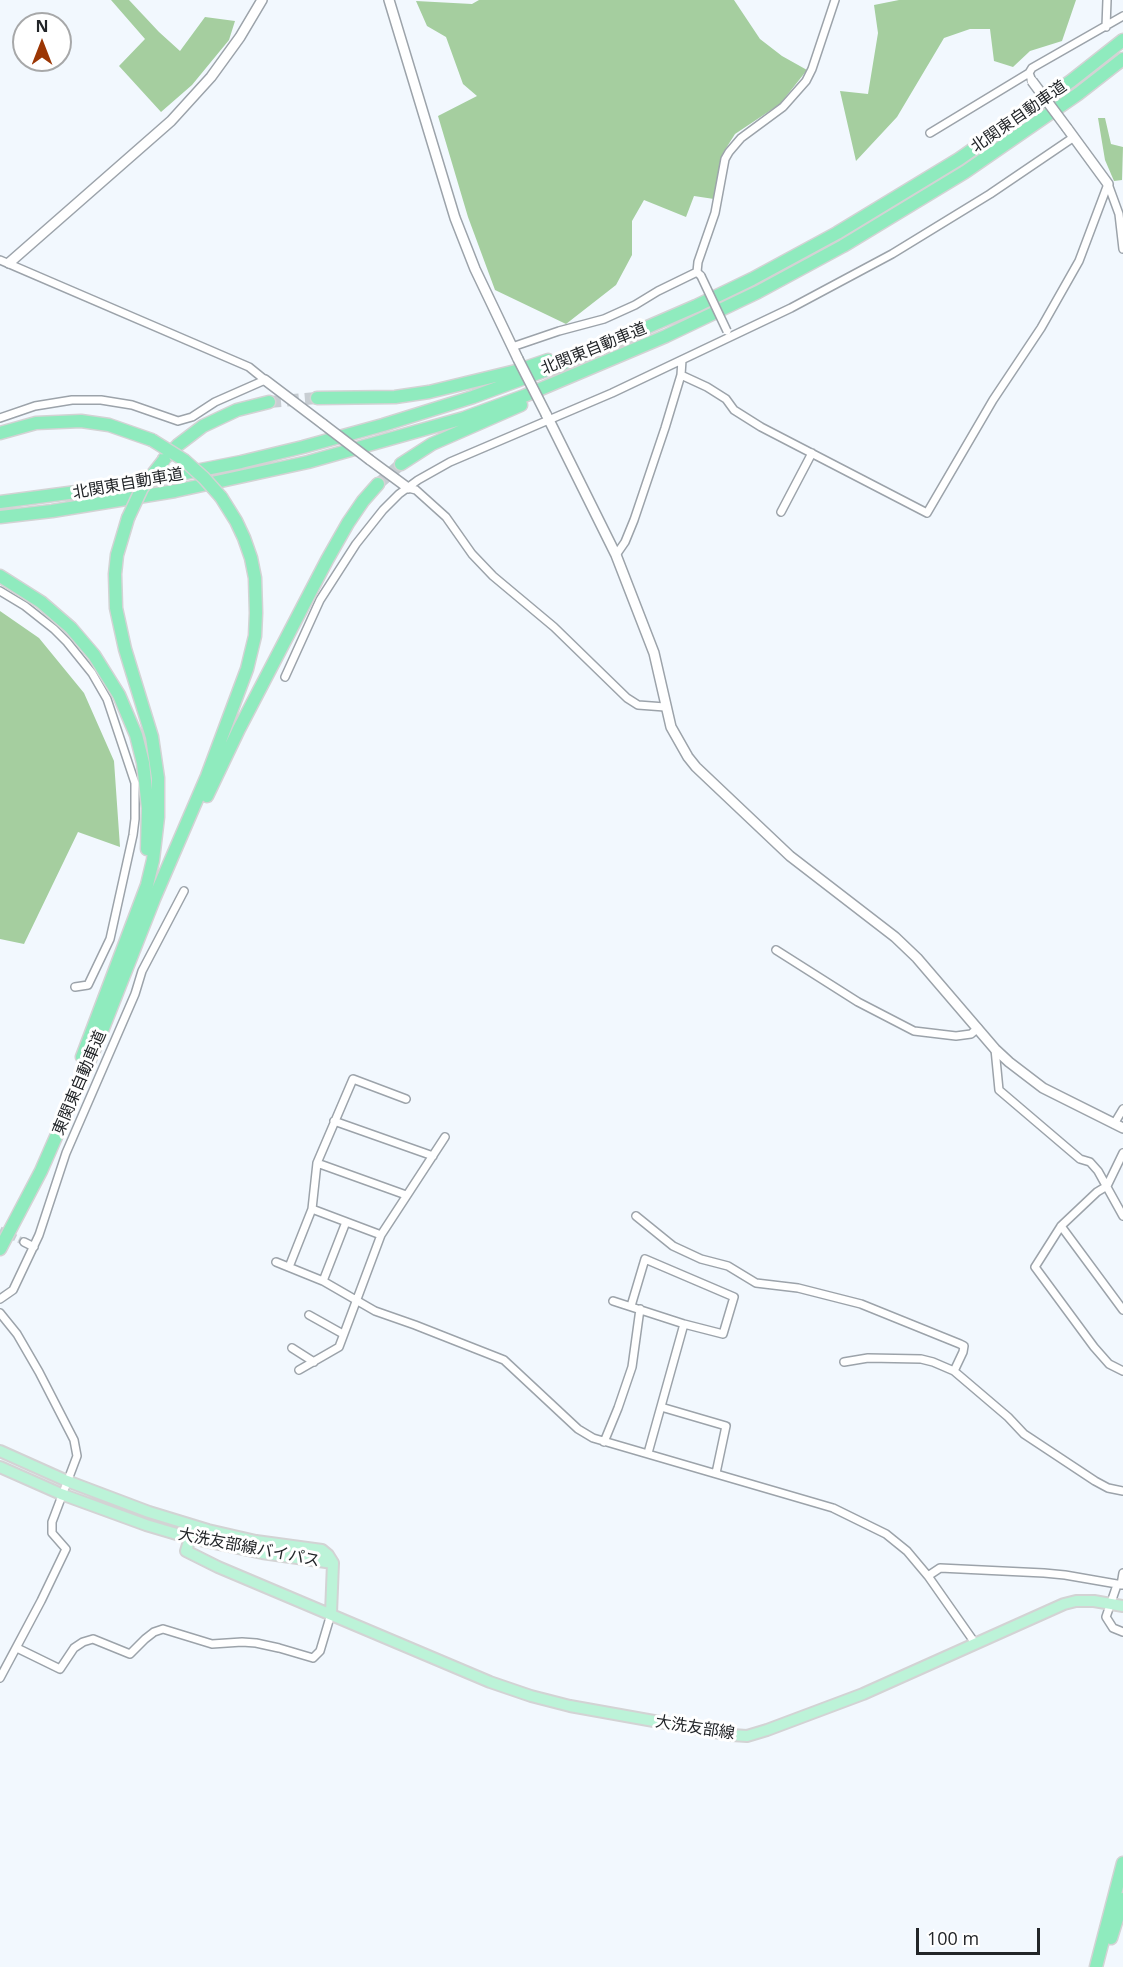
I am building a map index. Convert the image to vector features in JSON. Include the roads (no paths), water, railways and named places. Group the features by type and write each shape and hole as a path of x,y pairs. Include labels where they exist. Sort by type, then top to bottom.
{"highway":[{"name":"北関東自動車道","path":"0,502 114,487 207,470 303,447 474,397 560,364 696,306 837,233 904,193 1012,122 1071,81 1123,40"},
{"name":"北関東自動車道","path":"0,516 187,489 308,462 389,441 464,418 524,396 666,336 758,292 901,212 1019,136 1123,59"},
{"path":"317,398 395,397 477,382 516,371 696,306"},
{"path":"401,464 432,444 567,385 666,336"},
{"path":"127,953 152,867 158,799 152,737 125,649 116,608 117,555 128,518 142,488 178,445 203,426 237,410 269,402"},
{"path":"0,433 36,423 81,421 109,425 152,440 184,460 221,497 236,521 251,558 256,595 253,643 247,669 228,722 154,899 127,953"},
{"path":"127,953 292,626 348,523 378,484"},
{"path":"0,576 41,602 84,642 112,683 136,735 147,784 148,842 127,953"},
{"name":"東関東自動車道","path":"0,1250 20,1209 127,953"},
{"path":"1096,1967 1123,1863"},
{"path":"1102,1967 1123,1899"}],"main road":[{"name":"大洗友部線バイパス","path":"0,1451 67,1481 149,1512 208,1530 256,1541 322,1550 333,1563"},
{"name":"大洗友部線バイパス","path":"0,1467 61,1494 146,1525 190,1538 282,1557 333,1563"},
{"name":"大洗友部線","path":"190,1538 186,1551 218,1567 490,1682 570,1706 732,1736 755,1734 872,1690 1064,1604 1076,1601 1123,1606"},
{"path":"331,1613 333,1563"}],"street":[{"path":"0,270 4,262 171,121 216,70 240,37 262,0"},
{"path":"389,0 455,218 475,269 512,347 616,555 654,653 665,707 675,737 696,767 796,861 895,937 917,958 995,1048 1022,1074 1043,1088 1119,1126 1123,1109"},
{"path":"728,334 699,274 698,262 715,213 725,159 741,138 783,107 806,81 835,0"},
{"path":"1106,27 1107,0"},
{"path":"1123,16 1032,68 1031,77 1108,184 1119,214 1123,249"},
{"path":"930,133 1031,77"},
{"path":"285,677 311,619 336,574 371,523 391,502 432,471 548,417 682,360 728,334 791,308 892,254 990,194 1074,137"},
{"path":"681,375 726,399 734,410 760,427 927,513 993,400 1041,328 1079,261 1108,184"},
{"path":"4,262 249,368 408,488 416,490 446,517 472,554 493,576 554,627 627,698 638,705 665,707"},
{"path":"512,347 604,319 635,305 658,291 699,274"},
{"path":"616,555 625,542 634,520 681,375 682,360"},
{"path":"0,418 35,405 72,400 101,400 132,405 178,421 192,417 215,402 265,380"},
{"path":"781,512 812,453"},
{"path":"0,591 47,623 68,642 92,673 107,699 135,783 133,836 110,939 88,985 75,987"},
{"path":"0,1299 13,1290 34,1247 66,1153 135,994 142,971 184,891"},
{"path":"776,950 858,1002 914,1031 956,1036 971,1034 978,1028"},
{"path":"995,1048 999,1090 1080,1159 1090,1162 1107,1186 1123,1216"},
{"path":"289,1267 312,1209 317,1163 352,1079 406,1099"},
{"path":"334,1121 433,1156"},
{"path":"299,1370 339,1347 381,1235 445,1137"},
{"path":"1123,1153 1107,1186 1097,1192 1061,1226 1035,1267 1094,1347 1109,1364 1123,1371"},
{"path":"317,1163 406,1195"},
{"path":"312,1209 381,1235"},
{"path":"636,1216 673,1246 701,1259 728,1266 756,1283 798,1288 861,1304 960,1344 964,1346 963,1352 954,1371"},
{"path":"323,1281 346,1222"},
{"path":"1061,1226 1123,1310"},
{"path":"24,1242 34,1247"},
{"path":"613,1301 723,1334 734,1297 645,1259 631,1306"},
{"path":"276,1262 323,1281 375,1311 504,1360 578,1429 593,1438 833,1508 861,1521 896,1541 908,1551 975,1643"},
{"path":"603,1442 618,1408 632,1366 640,1309"},
{"path":"0,1313 17,1334 74,1440 77,1456 51,1522 52,1533 66,1549 0,1678"},
{"path":"309,1315 343,1334"},
{"path":"648,1453 684,1324"},
{"path":"292,1348 314,1362"},
{"path":"844,1362 868,1358 921,1359 954,1371 1008,1417 1024,1434 1095,1481 1108,1488 1123,1491"},
{"path":"661,1407 726,1426 716,1473"},
{"path":"928,1576 940,1568 1065,1575 1120,1585"},
{"path":"1123,1573 1120,1585 1107,1611 1107,1621 1113,1628 1123,1632"},
{"path":"16,1648 60,1669 74,1648 82,1642 93,1639 130,1654 154,1632 163,1629 212,1644 256,1643 313,1659 320,1651 331,1613"}],"tunnel":[{"path":"269,402 317,398"},
{"path":"378,484 401,464"},
{"path":"0,1230 24,1242"}]}
